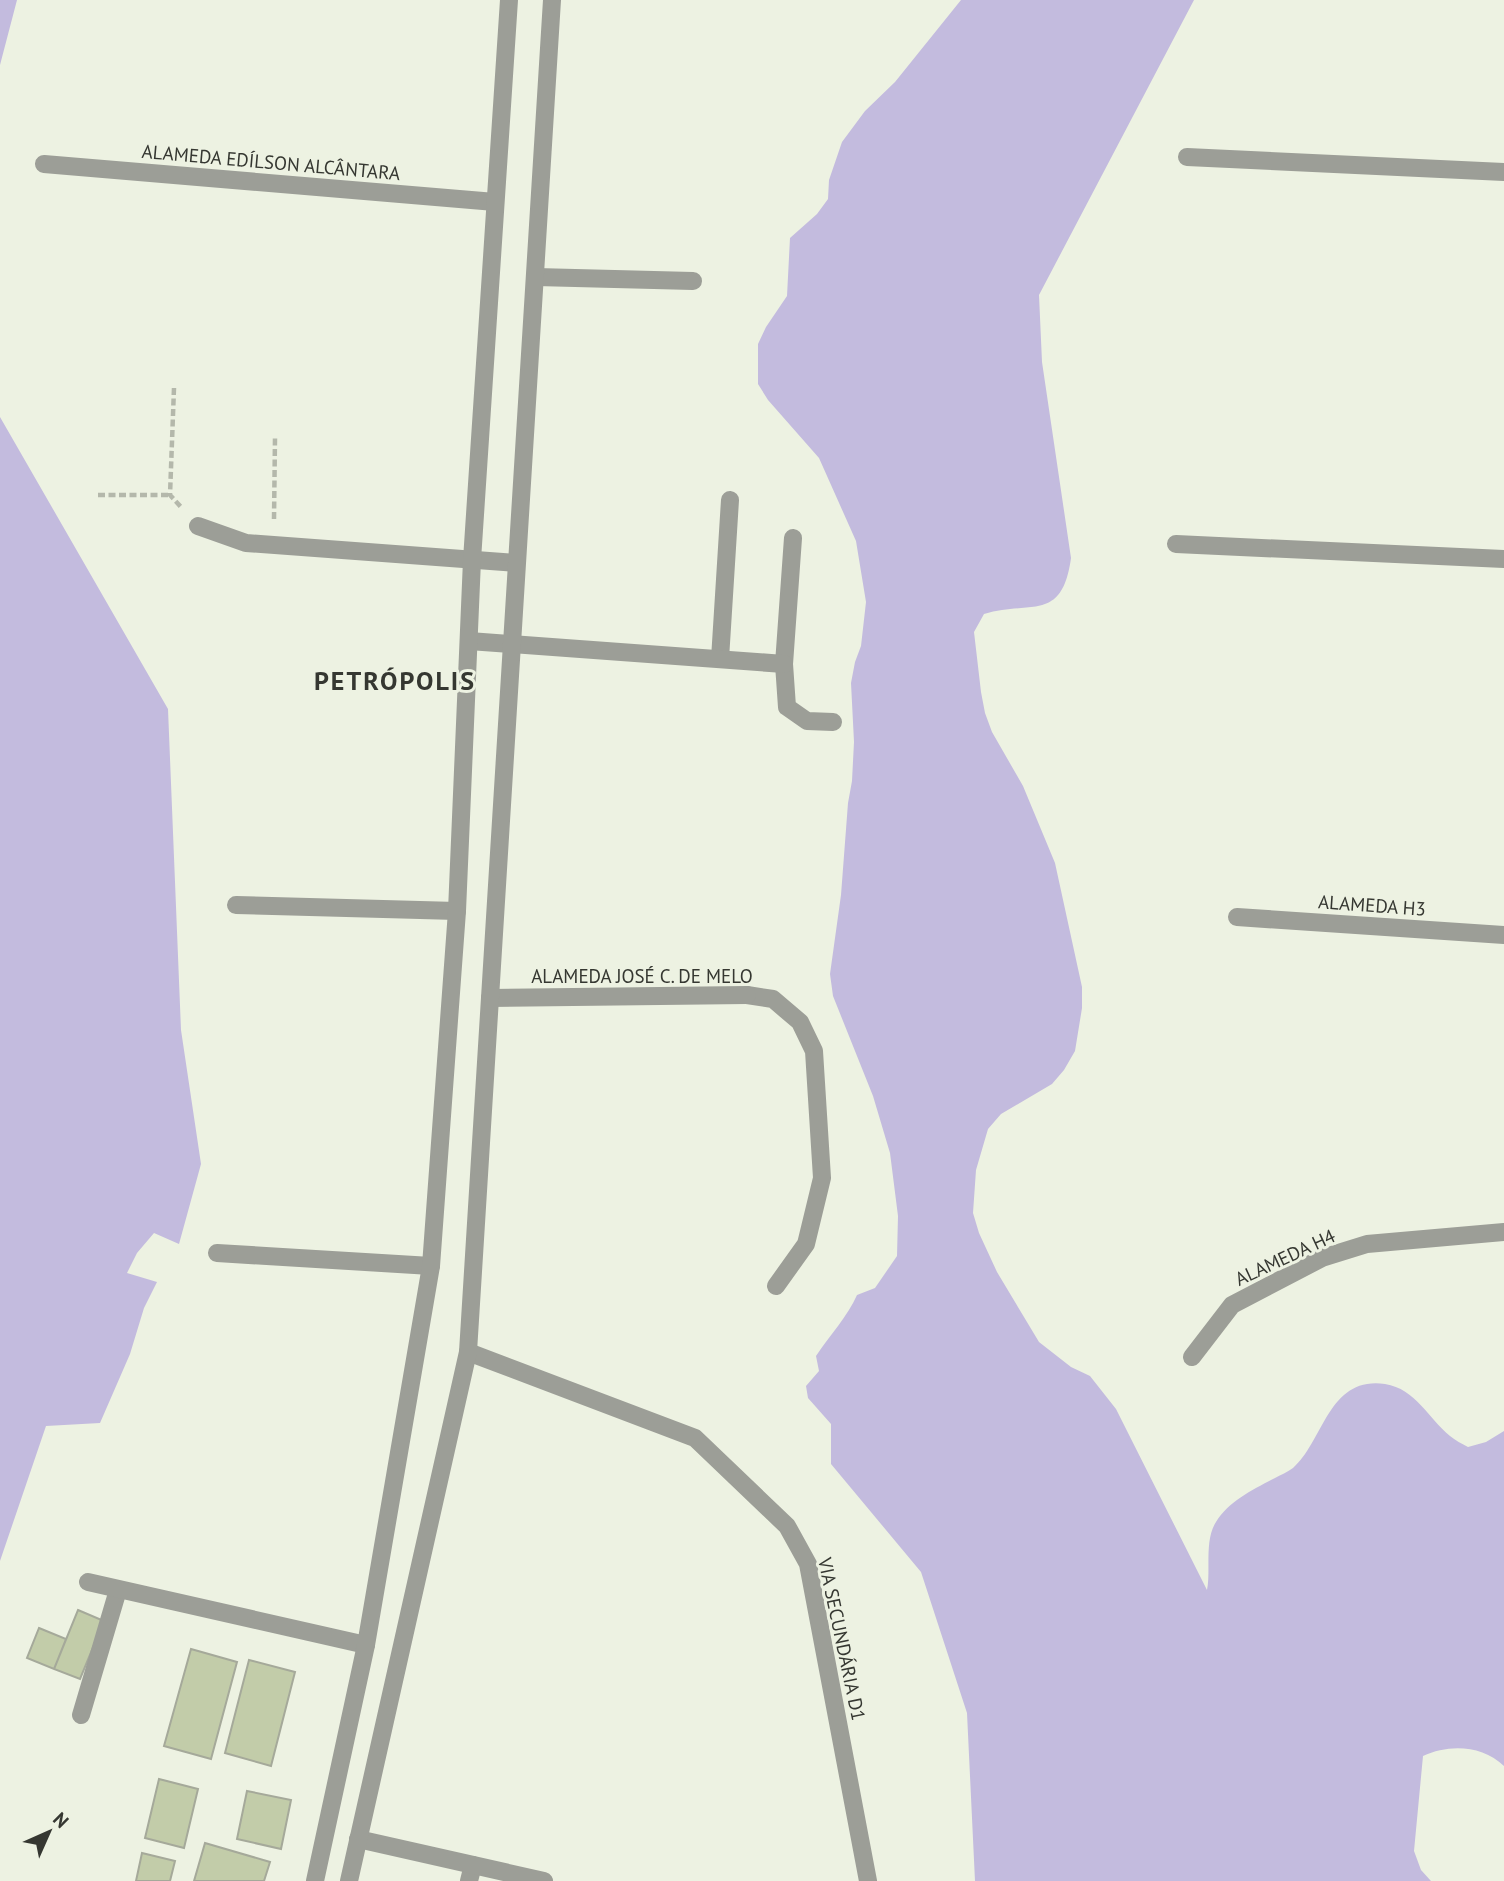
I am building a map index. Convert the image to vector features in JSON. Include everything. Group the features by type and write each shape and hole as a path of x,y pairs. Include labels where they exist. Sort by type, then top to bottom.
{"street":[{"path":"315,1881 366,1644 430,1266 457,911 472,560 509,0"},
{"path":"349,1881 468,1352 552,0"},
{"path":"1186,157 1504,172"},
{"name":"ALAMEDA EDÍLSON ALCÂNTARA","path":"44,164 495,202"},
{"path":"536,277 693,281"},
{"path":"720,659 730,500"},
{"path":"198,526 246,543 516,563"},
{"path":"793,538 784,663 787,707 807,721 832,722"},
{"path":"1176,544 1504,559"},
{"path":"469,641 784,663"},
{"path":"236,905 457,911"},
{"name":"ALAMEDA H3","path":"1237,917 1504,935"},
{"name":"ALAMEDA JOSÉ C. DE MELO","path":"490,998 747,995 773,999 800,1022 814,1051 822,1178 806,1244 776,1286"},
{"name":"ALAMEDA H4","path":"1192,1357 1231,1305 1322,1258 1367,1244 1504,1232"},
{"path":"217,1252 430,1266"},
{"name":"VIA SECUNDÁRIA D1","path":"468,1352 695,1438 787,1526 808,1564 868,1881"},
{"path":"88,1583 366,1644"},
{"path":"80,1715 118,1590"},
{"path":"358,1839 471,1873 544,1881"}],"path":[{"path":"174,388 170,495 198,526"},
{"path":"274,545 275,438"},
{"path":"99,495 170,495"}],"shaded area":[{"path":"0,0 17,0 0,65"},
{"path":"961,0 1194,0 1039,295 1042,362 1071,558 1067,578 1052,601 984,614 974,632 985,713 992,732 1023,786 1055,863 1082,987 1082,1008 1075,1051 1064,1070 1052,1084 1001,1114 988,1129 976,1170 973,1213 997,1272 1039,1342 1071,1367 1090,1376 1116,1409 1207,1590 1210,1538 1221,1515 1243,1496 1293,1468 1304,1456 1329,1413 1351,1390 1366,1384 1396,1387 1421,1405 1450,1436 1468,1447 1486,1442 1504,1431 1504,1766 1476,1750 1454,1748 1423,1756 1414,1851 1421,1870 1431,1881 975,1881 967,1713 921,1572 831,1464 831,1424 808,1398 806,1386 819,1371 816,1356 857,1295 875,1288 897,1256 898,1216 890,1153 873,1096 833,996 830,974 852,781 854,742 851,683 861,646 866,602 856,541 819,458 768,400 758,384 758,344 787,296 790,238 817,214 828,199 829,180 842,142 865,111 895,82"},
{"path":"0,417 168,709 181,1030 201,1164 179,1244 154,1233 137,1253 127,1273 157,1282 144,1308 130,1354 100,1423 46,1426 0,1561"}],"building":[{"path":"78,1610 104,1621 80,1679 54,1669"},
{"path":"39,1628 66,1639 54,1669 27,1658"},
{"path":"191,1649 237,1662 211,1759 164,1746"},
{"path":"249,1660 295,1672 271,1766 225,1753"},
{"path":"159,1779 198,1789 184,1848 145,1838"},
{"path":"247,1791 291,1800 281,1849 237,1839"},
{"path":"205,1843 270,1862 264,1881 194,1881"},
{"path":"142,1853 175,1861 170,1881 136,1881"}],"district":[{"name":"PETRÓPOLIS","path":"395,681"}]}
